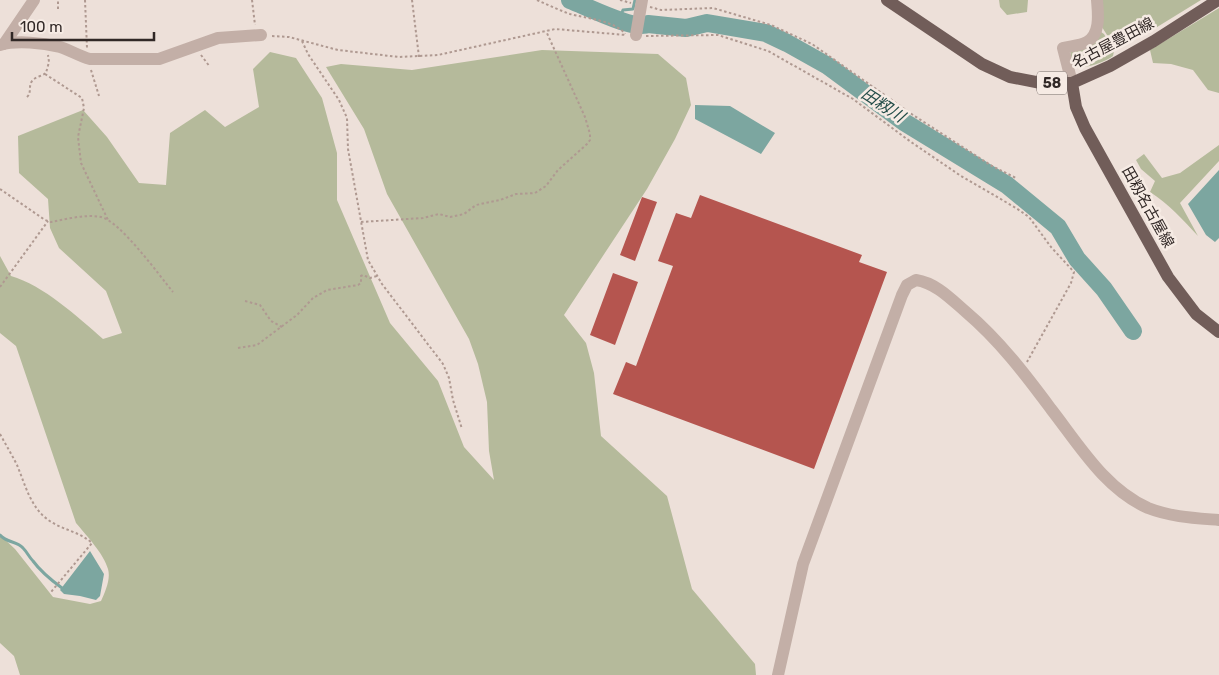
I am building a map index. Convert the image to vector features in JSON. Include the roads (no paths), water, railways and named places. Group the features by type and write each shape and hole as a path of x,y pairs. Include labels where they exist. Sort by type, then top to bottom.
{"main road":[{"name":"名古屋豊田線","path":"887,0 982,64 1010,77 1041,83 1072,84 1110,66 1154,41 1218,0"},
{"name":"田籾名古屋線","path":"1072,84 1076,108 1085,128 1168,277 1196,314 1219,332"}],"street":[{"path":"2,45 34,0"},
{"path":"1072,84 1063,48 1087,42 1093,36 1097,27 1097,0"},
{"path":"633,33 638,4"},
{"path":"2,45 30,42 61,48 89,58 159,59 218,38 261,35"},
{"path":"778,675 802,564 902,295 908,285 916,280 925,281 946,295 989,332 1021,369 1098,470 1130,498 1149,508 1176,516 1219,520"}],"water":[{"path":"695,105 730,106 775,133 761,154 695,119"},
{"path":"1219,170 1219,238 1215,242 1206,235 1188,204"},
{"path":"90,551 104,574 100,596 96,600 64,594 60,590"}],"waterway":[{"name":"田籾川","path":"570,0 632,24 686,28 707,23 766,33 828,66 904,122 1007,185 1058,227 1077,259 1104,289 1133,331"},
{"path":"619,20 623,10 633,9 635,0"},
{"path":"0,535 21,546 43,572 62,588"}]}
